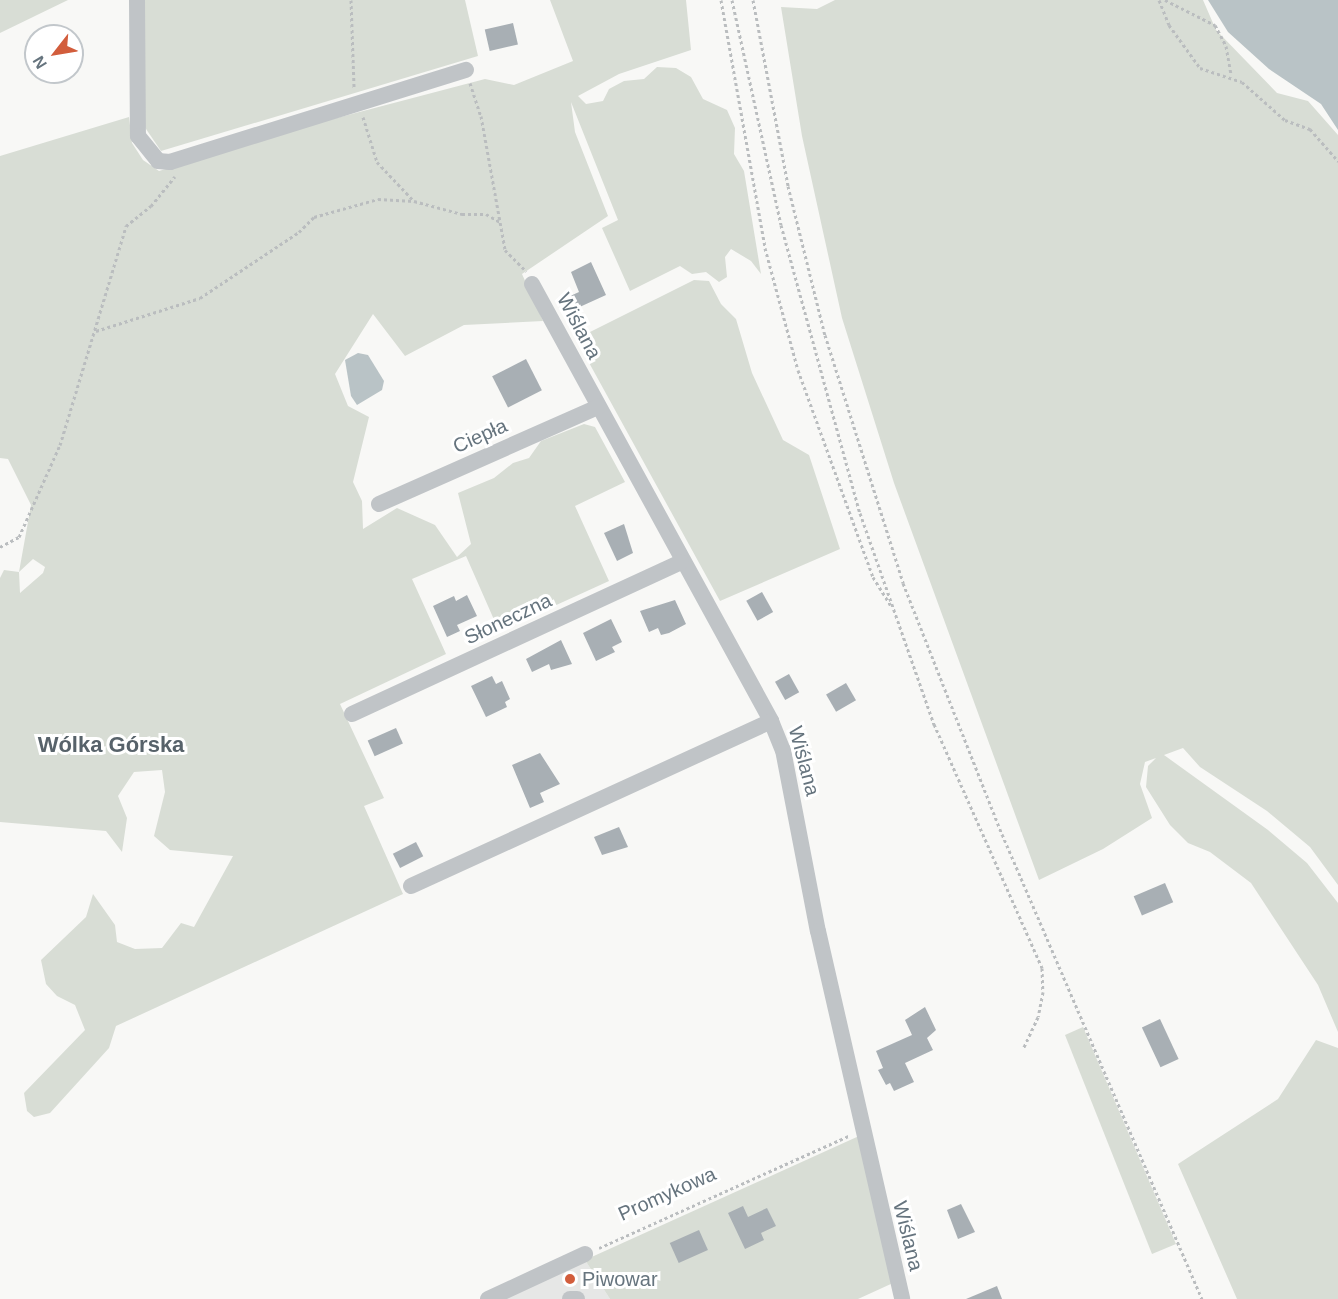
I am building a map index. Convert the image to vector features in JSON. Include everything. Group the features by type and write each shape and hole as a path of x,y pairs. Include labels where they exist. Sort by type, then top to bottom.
{"street":[{"path":"137,0 138,136 158,161 187,157 355,102 466,70"},
{"name":"Wiślana","path":"532,284 681,562 771,721 783,750 818,931 902,1299"},
{"name":"Ciepła","path":"379,504 598,407"},
{"name":"Słoneczna","path":"352,714 681,562"},
{"path":"411,885 771,721"},
{"path":"488,1299 585,1254"},
{"path":"570,1299 577,1299"}],"path":[{"path":"351,0 354,111 364,118 377,162 414,201"},
{"path":"721,0 765,248 798,369 873,577 895,612"},
{"path":"732,0 781,225 827,403 934,724 1042,968 1043,992 1038,1017 1023,1049"},
{"path":"753,0 788,186 825,335 903,583 1002,834 1202,1299"},
{"path":"1159,0 1169,25 1200,68 1231,75 1285,120 1310,129 1338,161"},
{"path":"1165,0 1215,25 1226,46 1231,75"},
{"path":"466,70 481,116 504,250 511,261 524,266 532,284"},
{"path":"0,547 19,537 41,494 96,331 126,226 151,206 187,157"},
{"path":"96,331 200,298 299,232 314,217 378,199 414,201 462,214 486,214 500,222"},
{"name":"Promykowa","path":"585,1254 823,1149 862,1128"}],"shaded area":[{"path":"0,0 68,0 0,33"},
{"path":"141,0 465,0 478,56 161,151 144,126"},
{"path":"550,0 686,0 691,50 619,74 578,96 586,104 603,101 609,89 624,81 644,79 657,67 676,68 691,77 703,99 727,110 735,128 734,154 744,171 761,274 751,261 731,249 725,257 727,277 719,282 706,272 692,274 680,266 630,291 602,228 618,220 571,102 575,132 608,216 522,274 543,321 464,325 405,356 373,314 335,374 348,406 369,417 353,482 362,501 363,529 397,508 435,525 457,557 471,544 458,493 494,478 513,463 529,458 541,441 584,424 595,427 625,482 575,506 609,581 499,631 466,556 412,579 446,654 340,704 384,798 364,806 403,894 116,1026 109,1048 50,1113 34,1117 27,1111 24,1093 85,1030 75,1005 57,996 46,984 41,960 86,917 93,894 115,925 117,942 135,949 162,948 181,923 194,927 233,856 170,850 154,836 165,792 162,770 134,772 118,796 127,818 122,852 106,831 0,822 0,578 4,570 19,572 31,505 8,459 0,458 0,156 129,117 132,143 143,160 159,171 329,120 485,79 514,85 573,61","holes":["33,559 45,567 43,573 20,593 19,572"]},
{"path":"835,0 1203,0 1216,30 1277,93 1308,101 1338,135 1338,885 1310,847 1267,811 1200,767 1183,748 1164,755 1268,830 1307,863 1338,903 1338,1032 1318,985 1251,883 1210,852 1188,843 1170,825 1146,787 1148,766 1156,758 1145,762 1140,784 1152,818 1103,849 1039,880 894,483 842,318 802,136 781,7 817,9"},
{"path":"1208,0 1338,0 1338,130 1321,104 1269,69 1228,32"},
{"path":"694,280 709,281 721,304 736,319 752,373 783,440 809,455 840,549 720,601 576,339"},
{"path":"358,353 368,355 384,381 382,390 357,405 351,396 345,360"},
{"path":"1083,1027 1176,1244 1152,1254 1065,1035"},
{"path":"1316,1040 1338,1048 1338,1299 1237,1299 1178,1164 1278,1099"},
{"path":"859,1136 893,1283 858,1299 610,1299 585,1260"},
{"name":"Piwowar","path":"585,1260 610,1299 500,1299"}],"building":[{"path":"513,23 518,44 490,51 485,30"},
{"path":"591,262 606,295 573,310 568,297 579,292 571,272"},
{"path":"526,359 542,390 508,407 492,376"},
{"path":"624,524 633,553 617,561 604,533"},
{"path":"762,592 773,612 757,621 746,601"},
{"path":"467,595 477,616 457,625 460,631 447,637 433,606 454,596 456,601"},
{"path":"675,600 686,624 661,635 658,628 649,632 640,611"},
{"path":"611,619 622,642 612,647 615,652 596,661 583,633"},
{"path":"561,640 572,664 551,670 549,664 532,672 526,659"},
{"path":"789,674 799,692 785,700 775,682"},
{"path":"492,676 496,684 502,681 510,699 505,702 507,707 486,717 471,686"},
{"path":"846,683 856,700 836,712 826,694"},
{"path":"396,728 403,744 375,756 368,741"},
{"path":"540,753 560,784 540,793 544,802 530,808 512,765"},
{"path":"619,827 628,847 602,855 594,837"},
{"path":"416,842 423,856 400,868 393,854"},
{"path":"1165,883 1173,902 1142,916 1134,896"},
{"path":"925,1007 936,1030 927,1038 933,1050 905,1063 914,1082 894,1091 890,1083 886,1085 878,1070 883,1068 876,1051 912,1035 905,1020"},
{"path":"1160,1019 1179,1059 1160,1067 1142,1027"},
{"path":"961,1204 975,1232 958,1239 947,1210"},
{"path":"743,1206 748,1217 767,1208 776,1226 761,1233 764,1240 745,1249 728,1213"},
{"path":"699,1230 708,1250 679,1263 670,1243"},
{"path":"997,1286 1002,1299 966,1299"}],"place":[{"name":"Piwowar","path":"570,1279"}],"district":[{"name":"Wólka Górska","path":"111,745"}]}
